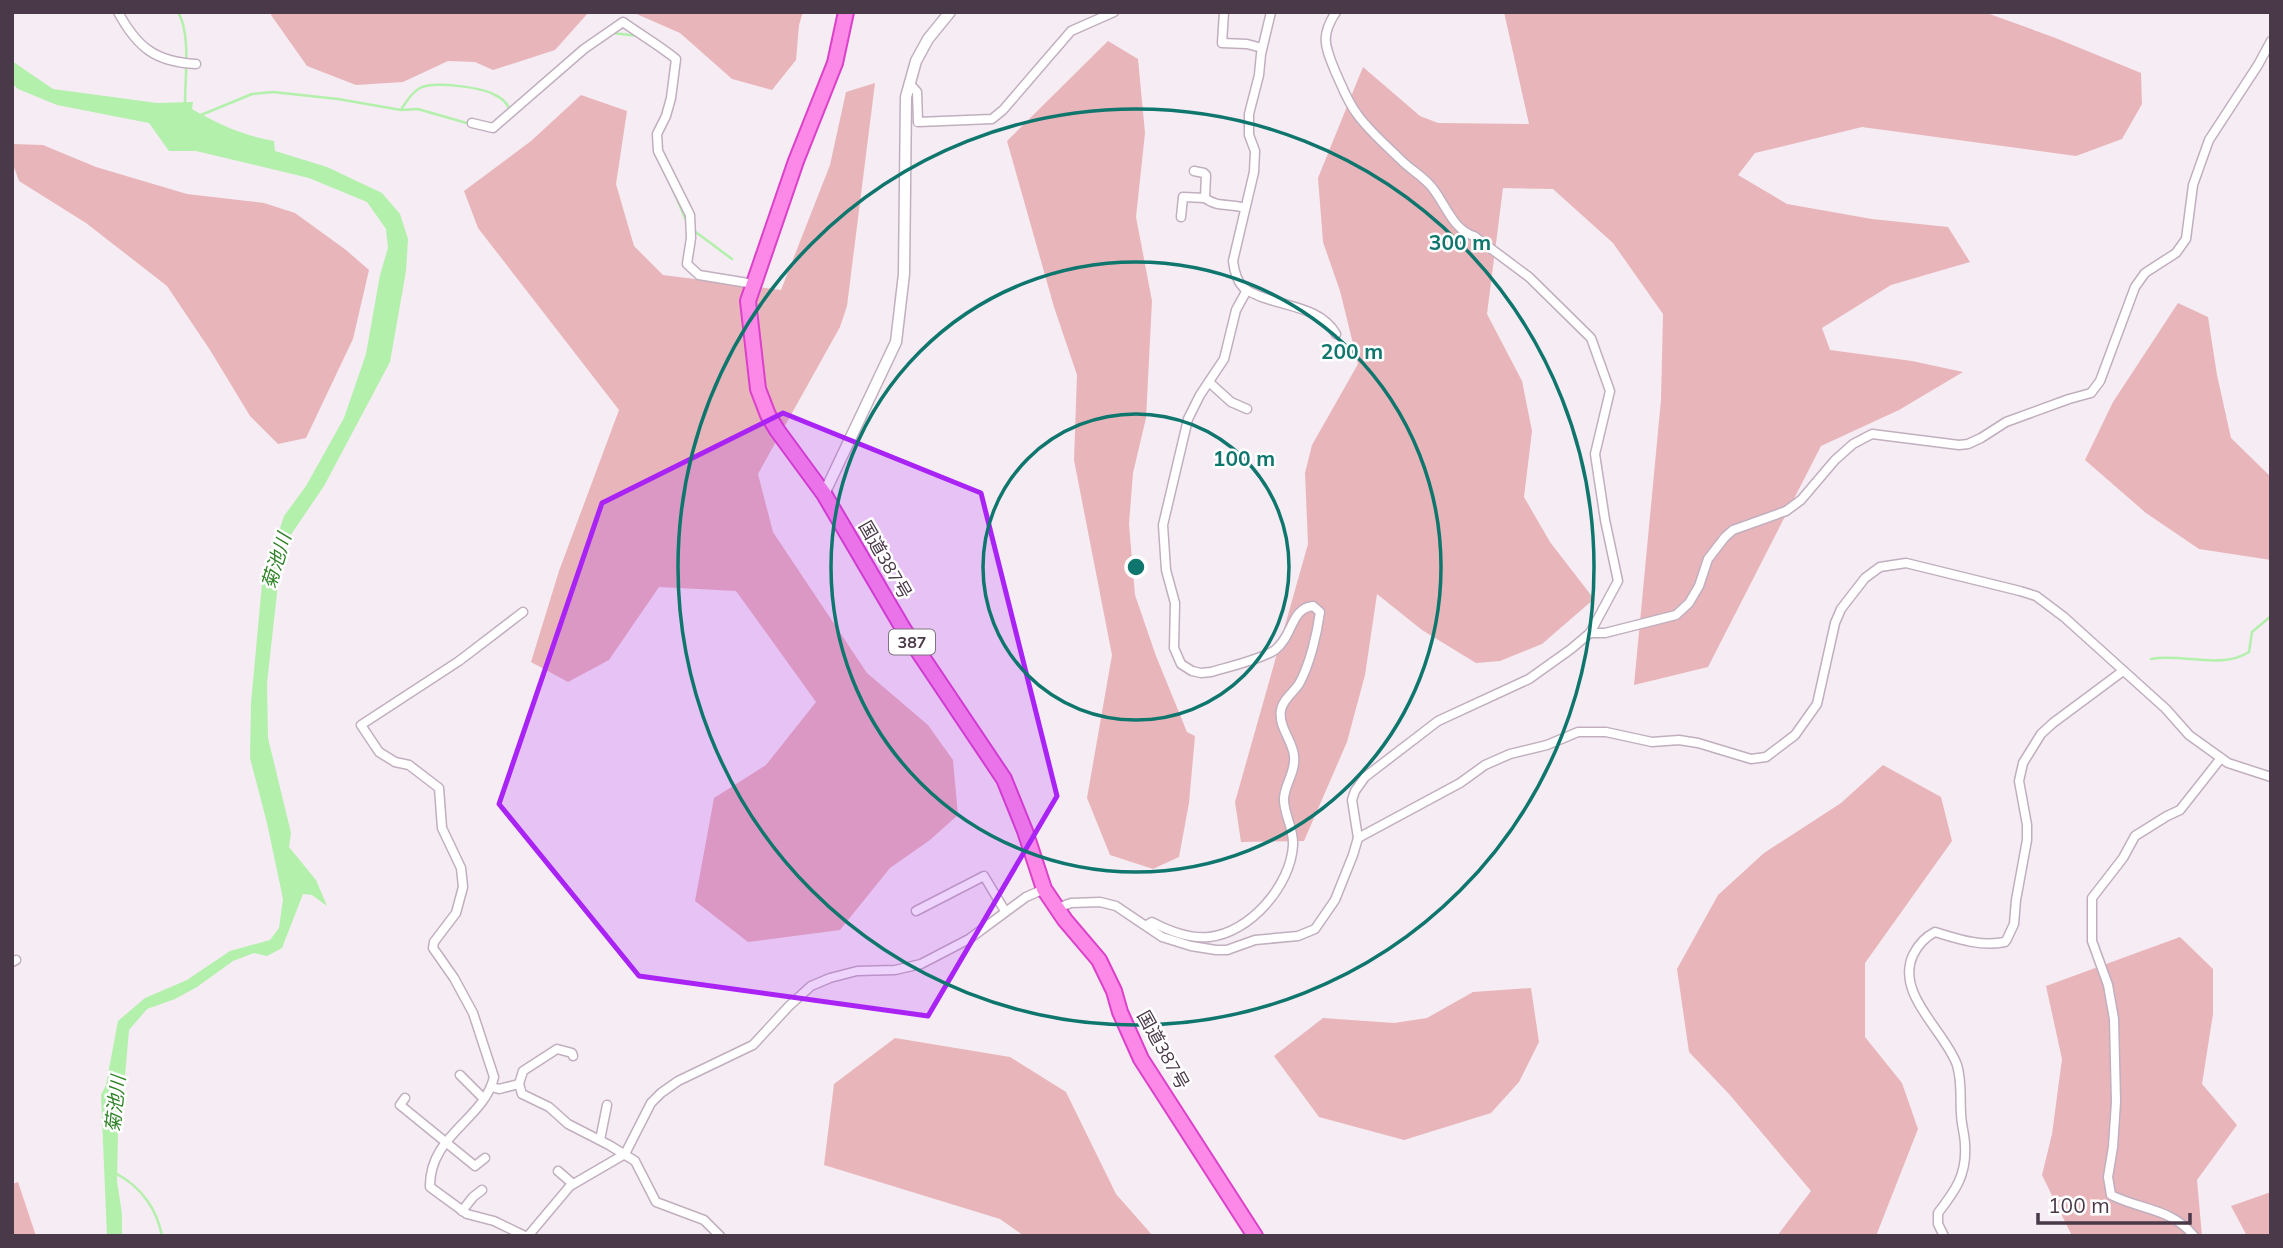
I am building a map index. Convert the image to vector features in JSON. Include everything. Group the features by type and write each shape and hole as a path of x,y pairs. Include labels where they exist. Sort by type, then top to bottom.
{"highway":[{"name":"国道387号","path":"846,12 835,63 796,161 748,301 758,389 777,430 824,494 904,630 1004,779 1044,889 1103,967 1142,1059 1255,1236"}],"street":[{"path":"118,12 127,30 158,58 196,64"},
{"path":"824,494 895,342 904,274 906,97 916,61 928,39 950,12"},
{"path":"909,83 917,92 918,122 992,119 1003,110 1071,31 1114,12"},
{"path":"1224,12 1222,43 1262,47"},
{"path":"1271,12 1249,114 1248,135 1255,151 1254,172 1233,261 1235,273 1241,286 1247,290 1271,302 1308,311 1327,322 1336,334"},
{"path":"1057,908 1072,903 1100,902 1116,906 1162,937 1216,950 1227,950 1255,940 1298,936 1315,929 1335,900 1358,838 1352,800 1365,777 1438,721 1529,679 1590,633 1618,581 1595,454 1610,391 1591,338 1529,277 1455,222 1441,198 1428,183 1403,162 1357,115 1325,46 1326,26 1336,12"},
{"path":"472,123 493,128 584,49 623,22 654,41 676,59 671,98 657,134 658,151 690,215 691,237 687,264 699,275 754,284"},
{"path":"1590,633 1605,633 1676,615 1689,603 1699,586 1708,559 1725,537 1733,530 1786,511 1801,500 1835,460 1853,444 1872,434 1968,444 2006,422 2091,393 2100,381 2135,287 2145,273 2176,253 2186,239 2193,185 2203,153 2271,41"},
{"path":"1194,171 1206,175 1205,198"},
{"path":"1181,217 1183,197 1205,198 1216,205 1245,208"},
{"path":"1147,925 1152,922 1192,937 1210,937 1232,931 1263,908 1283,883 1293,843 1284,794 1293,770 1294,756 1280,714 1283,704 1299,683 1320,612 1313,606 1298,612 1288,637 1273,651 1212,672 1192,671 1181,664 1174,648 1175,603 1166,570 1163,525 1188,419 1224,359 1236,310 1247,290"},
{"path":"1209,382 1231,402 1247,409"},
{"path":"1358,838 1460,783 1485,765 1578,732 1606,732 1652,742 1679,740 1751,759 1766,757 1795,736 1817,704 1835,624 1841,609 1865,578 1880,567 1906,563 2036,596 2064,617 2165,709 2189,735 2228,763 2271,777"},
{"path":"523,612 459,661 361,725 379,752 395,762 409,765 439,788 442,828 461,868 463,887 456,913 434,942 433,948 454,978 473,1013 494,1077 492,1087 435,1157 430,1177 430,1187 462,1211 480,1219 494,1221 527,1236 573,1184 625,1154 651,1103 661,1093 678,1081 753,1045 811,986 857,971 895,970 921,964 969,939 1004,911 1044,889"},
{"path":"1944,1236 1938,1224 1938,1213 1958,1187 1963,1175 1966,1147 1958,1068 1920,1005 1909,978 1909,967 1914,953 1926,937 1935,932 1974,943 2005,942 2014,924 2027,840 2019,781 2023,763 2041,734 2123,671"},
{"path":"2193,1236 2169,1214 2111,1195 2108,1177 2116,1102 2114,1019 2108,985 2092,942 2092,898 2123,858 2136,836 2180,810 2221,758"},
{"path":"916,911 984,876 1004,911"},
{"path":"573,1056 572,1053 557,1049 523,1071 519,1084 522,1094 549,1107 568,1125 635,1161 656,1202 704,1220 720,1236"},
{"path":"460,1075 483,1098"},
{"path":"492,1087 499,1089 519,1084"},
{"path":"405,1098 400,1105 475,1166 485,1158"},
{"path":"600,1140 607,1105"},
{"path":"558,1171 573,1184"},
{"path":"462,1211 482,1190"}],"highlighted area":[{"path":"783,413 981,493 1057,796 928,1016 639,976 499,804 602,503"}],"shaded area":[{"path":"272,12 589,12 555,50 493,70 475,62 448,61 403,82 356,85 307,66 271,15"},
{"path":"632,12 803,12 796,60 772,90 732,79 680,33"},
{"path":"1504,12 1984,12 2141,73 2142,104 2122,139 2076,156 1862,127 1755,153 1738,175 1787,204 1872,219 1948,227 1970,262 1891,285 1822,328 1830,350 1912,361 1963,372 1899,410 1821,446 1708,667 1634,685 1661,400 1663,314 1613,243 1553,189 1503,188 1487,314 1522,381 1532,431 1524,497 1550,542 1594,599 1542,644 1500,661 1476,663 1422,630 1377,594 1365,675 1347,742 1304,841 1241,842 1235,802 1308,544 1305,473 1312,445 1358,364 1340,291 1323,242 1318,178 1363,67 1420,116 1438,123 1529,124"},
{"path":"1108,41 1138,59 1145,133 1136,217 1152,301 1146,418 1133,473 1129,524 1135,595 1187,732 1195,736 1189,803 1179,857 1153,869 1110,855 1087,798 1112,655 1074,460 1077,375 1054,307 1007,141"},
{"path":"875,83 847,306 840,327 758,474 773,532 867,673 928,725 953,760 958,815 930,840 890,868 840,930 748,942 695,901 714,798 766,765 816,702 736,591 659,587 609,660 568,682 531,662 559,571 619,410 478,228 464,191 531,141 581,95 627,111 616,184 634,246 663,275 781,290 830,165 846,92"},
{"path":"12,144 43,145 96,167 187,194 264,203 295,213 369,270 353,339 306,438 278,444 250,416 167,286 86,223 19,181 12,162"},
{"path":"2178,303 2208,317 2231,438 2271,477 2271,560 2199,549 2146,513 2085,460 2113,402"},
{"path":"1883,765 1941,797 1952,841 1865,963 1865,1037 1902,1083 1918,1129 1876,1236 1777,1236 1811,1191 1729,1094 1689,1052 1677,969 1718,895 1764,853 1841,803"},
{"path":"2180,937 2213,969 2213,1014 2202,1084 2237,1125 2197,1180 2202,1236 2072,1236 2042,1175 2052,1134 2062,1059 2046,986"},
{"path":"1531,988 1539,1042 1519,1082 1491,1113 1404,1140 1319,1117 1274,1056 1323,1018 1394,1023 1427,1018 1473,992"},
{"path":"895,1038 1010,1057 1066,1092 1116,1194 1153,1236 1024,1236 1000,1219 824,1165 834,1084"},
{"path":"18,1182 36,1236 12,1236 12,1184"},
{"path":"2271,1192 2271,1236 2247,1236 2231,1206"}],"water":[{"name":"菊池川","path":"12,61 53,89 157,103 193,102 192,109 221,124 242,133 274,141 275,151 327,167 382,193 400,214 408,239 406,271 390,362 324,486 286,542 277,593 267,683 268,738 291,833 289,847 316,880 327,906 312,895 303,894 282,948 267,956 254,953 233,961 197,987 175,999 147,1009 129,1030 125,1076 119,1082 117,1181 122,1236 107,1236 101,1095 106,1085 118,1021 145,998 187,980 230,951 270,940 279,928 283,899 250,758 251,703 262,584 284,516 306,486 344,418 366,354 380,275 388,248 386,229 367,202 309,178 196,151 169,151 149,123 57,105 18,89 12,83"}],"waterway":[{"path":"178,12 186,43 185,103"},
{"path":"613,33 638,36"},
{"path":"402,108 420,88 446,85 488,92 502,99 510,110"},
{"path":"201,115 252,94 273,92 338,99 401,110 418,109 470,124"},
{"path":"673,190 688,225"},
{"path":"693,230 732,259"},
{"path":"2151,659 2214,661 2238,657 2249,652 2252,632 2271,616"},
{"path":"117,1174 133,1185 147,1200 162,1236"}]}
